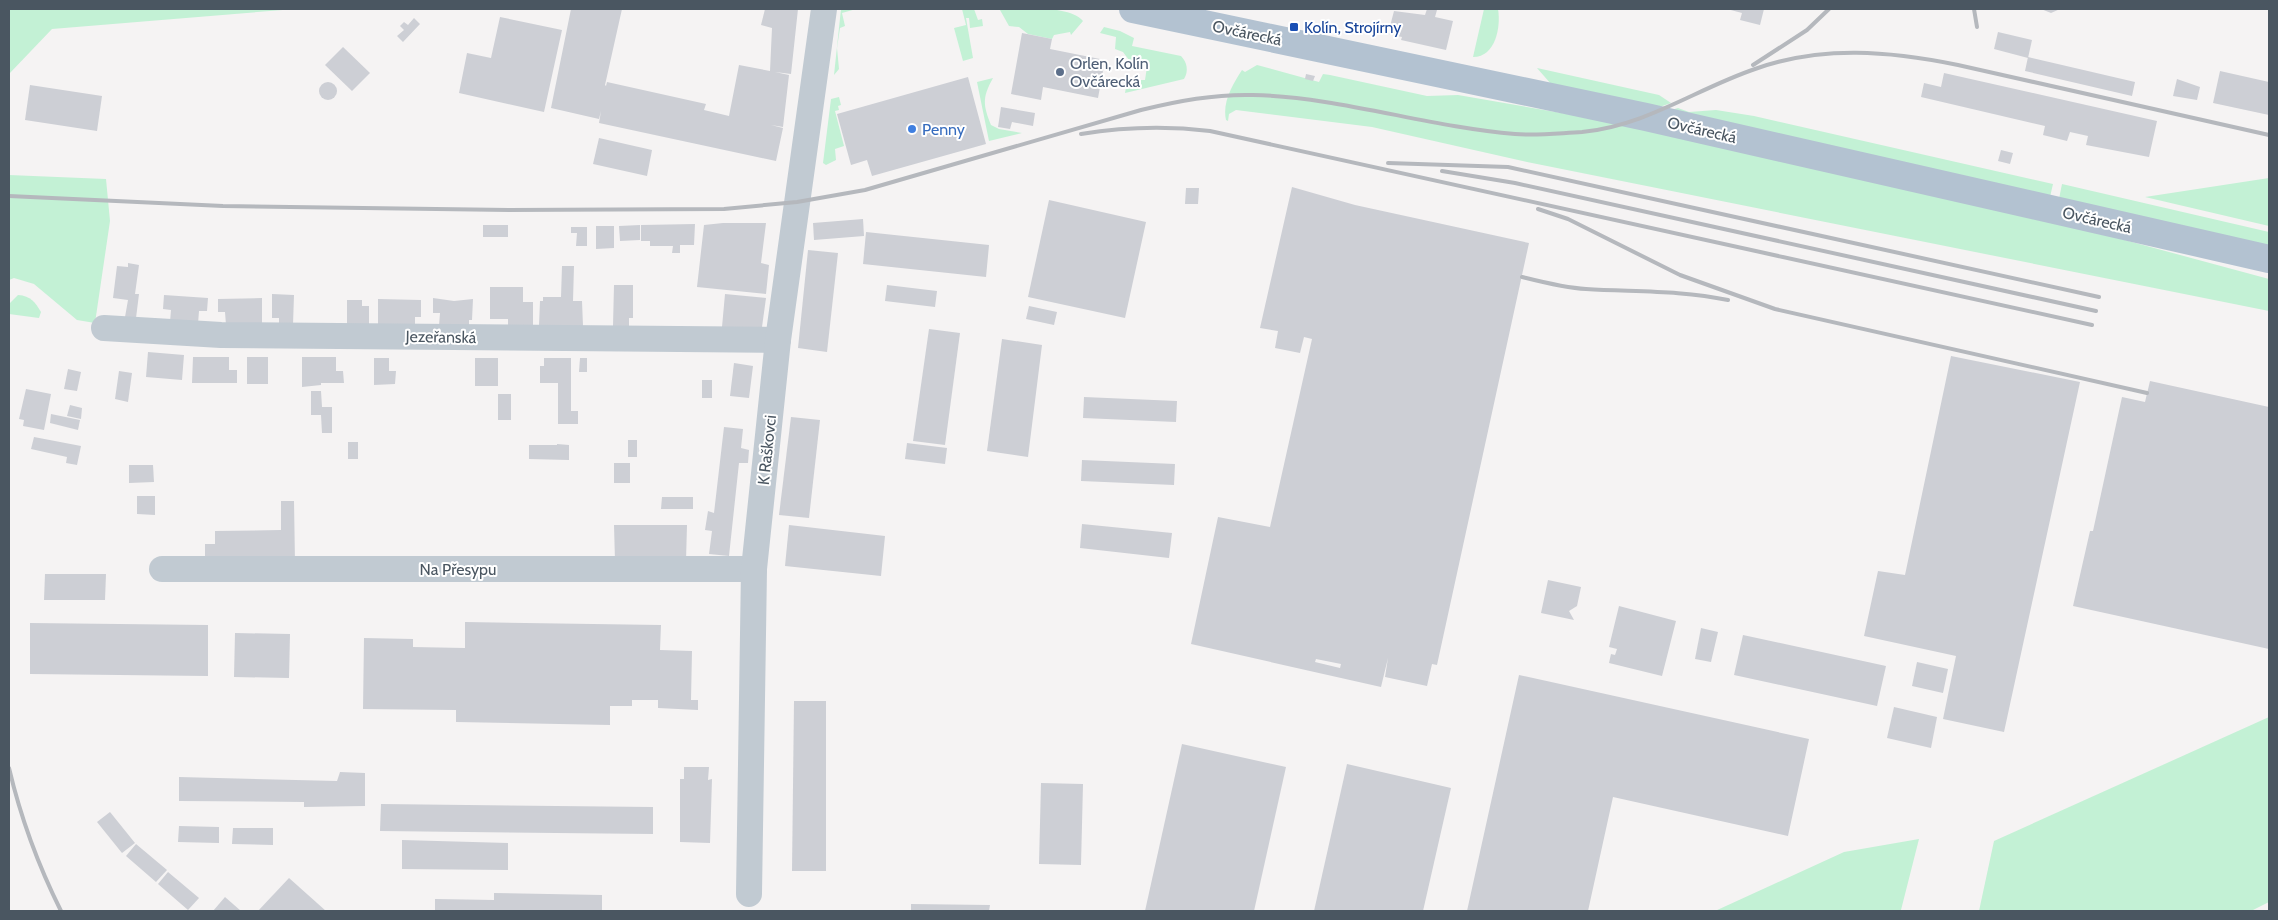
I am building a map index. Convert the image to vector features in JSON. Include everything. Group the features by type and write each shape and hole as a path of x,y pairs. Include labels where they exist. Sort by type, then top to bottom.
{"main road":[{"name":"Ovčárecká","path":"1133,9 1646,117 2269,260"}],"street":[{"name":"K Raškovci","path":"749,894 754,569 778,340 824,9"},
{"name":"Jezeřanská","path":"104,328 221,335 778,340"},
{"name":"Na Přesypu","path":"162,568 754,569"}],"green space":[{"path":"9,9 295,9 52,29 9,74"},
{"path":"841,9 856,9 842,13 845,26 840,28 837,48 839,69 834,75"},
{"path":"962,9 974,9 978,20 982,19 983,26 970,28 969,18 966,18 973,58 963,61 954,28 966,25"},
{"path":"1484,9 1498,9 1499,24 1492,46 1481,56 1473,57"},
{"path":"1000,10 1057,10 1068,12 1083,21 1071,35 1070,32 1054,35 1052,39 1028,34 1019,27 1009,26"},
{"path":"1104,27 1120,31 1134,38 1132,46 1181,56 1187,67 1184,79 1125,93 1127,82 1141,84 1141,80 1145,80 1147,67 1143,65 1143,62 1129,60 1123,52 1115,49 1116,37 1100,33"},
{"path":"1257,65 1319,82 1323,74 1427,96 1458,95 1590,118 2069,225 2269,279 2269,311 1527,162 1372,127 1236,110 1229,114 1228,121 1226,120 1227,100 1235,81 1242,70 1245,72"},
{"path":"1537,68 1659,95 1671,103 1654,109 1551,84"},
{"path":"993,78 985,96 986,112 991,125 999,129 1022,133 989,141 977,82"},
{"path":"839,97 841,105 838,106 839,110 835,111 844,146 835,149 836,160 826,165 823,163 831,99"},
{"path":"1678,108 1689,112 1716,110 1754,116 2053,184 2050,197 1665,112"},
{"path":"9,175 106,179 110,221 95,323 77,320 34,284 14,278 9,280"},
{"path":"2269,178 2269,226 2145,197"},
{"path":"2062,184 2269,232 2269,247 2059,199"},
{"path":"18,295 35,302 41,312 39,318 9,314 9,304"},
{"path":"2269,717 2269,902 2251,911 1979,911 1994,841"},
{"path":"1919,839 1901,910 1905,911 1715,911 1844,852"}],"building":[{"path":"571,9 622,9 606,86 607,82 706,104 704,110 729,116 739,65 770,71 772,28 761,25 765,9 798,9 791,74 775,72 789,75 783,127 771,125 783,128 776,161 599,123 601,111 599,119 551,108"},
{"path":"1427,9 1437,10 1435,17 1453,21 1446,50 1401,40 1402,37 1388,34 1394,11 1425,15"},
{"path":"1727,9 1764,9 1760,25 1740,20 1742,13"},
{"path":"2041,9 2060,9 2051,13"},
{"path":"500,17 562,30 544,112 459,93 467,53 491,58"},
{"path":"414,18 420,24 403,42 397,36 404,30 400,26 404,22 408,25"},
{"path":"1321,24 1331,27 1331,31 1320,28"},
{"path":"1998,32 2032,40 2028,58 1994,49"},
{"path":"1022,33 1052,39 1050,49 1105,60 1098,98 1043,87 1041,100 1011,94"},
{"path":"343,47 370,73 352,91 325,65"},
{"path":"2028,57 2135,82 2132,96 2025,71"},
{"path":"2220,71 2269,82 2269,115 2213,103"},
{"path":"1944,73 2157,121 2149,157 2086,145 2088,136 2070,132 2067,141 2043,135 2045,126 1921,97 1924,83 1941,87"},
{"path":"1306,74 1315,76 1313,81 1305,79"},
{"name":"Penny","path":"968,77 986,144 872,176 867,160 851,165 837,114"},
{"path":"2177,79 2200,87 2197,100 2173,96"},
{"path":"324,82 332,82 337,87 335,98 324,100 319,95 319,87"},
{"path":"30,85 102,96 97,131 25,120"},
{"path":"1001,107 1035,113 1033,126 1012,122 1010,129 998,127"},
{"path":"599,138 652,150 647,176 593,164"},
{"path":"2001,150 2013,153 2010,164 1998,161"},
{"path":"1292,187 1355,205 1529,243 1437,665 1432,664 1427,686 1385,677 1388,658 1381,687 1191,644 1218,517 1270,527 1312,339 1304,337 1300,353 1275,348 1278,331 1260,328","holes":["1316,659 1341,664 1340,668 1315,662"]},
{"path":"1186,188 1199,188 1198,204 1185,204"},
{"path":"1049,200 1146,222 1125,318 1028,297"},
{"path":"863,219 864,236 814,240 813,223"},
{"path":"766,223 761,263 769,265 766,294 697,287 704,225"},
{"path":"695,224 694,245 680,245 680,253 672,253 673,246 650,246 650,241 641,241 641,225"},
{"path":"483,225 508,225 508,237 483,237"},
{"path":"640,225 640,240 620,241 619,226"},
{"path":"596,226 614,226 614,248 596,249"},
{"path":"571,227 587,227 587,246 576,246 577,233 571,233"},
{"path":"866,232 989,245 986,277 863,264"},
{"path":"808,250 838,253 827,352 798,348"},
{"path":"128,263 139,265 135,294 139,294 136,318 125,317 128,300 113,298 117,266 128,267"},
{"path":"562,266 574,266 573,301 582,301 583,326 539,326 540,301 543,301 543,297 561,297"},
{"path":"614,285 633,285 633,318 629,318 629,326 613,326"},
{"path":"887,285 937,291 935,307 885,301"},
{"path":"490,287 523,287 523,302 533,302 533,326 508,326 508,319 490,319"},
{"path":"272,294 294,295 293,325 279,325 279,318 272,318"},
{"path":"725,294 766,298 762,327 722,327"},
{"path":"164,295 208,298 207,311 199,311 198,324 170,322 171,310 163,309"},
{"path":"262,298 262,323 226,325 225,312 218,312 218,299"},
{"path":"433,298 454,301 473,299 472,320 469,320 469,326 439,326 440,313 433,313"},
{"path":"378,299 421,300 421,317 415,317 415,326 378,326"},
{"path":"347,300 362,300 362,306 369,306 369,326 347,326"},
{"path":"1029,306 1057,312 1054,325 1026,319"},
{"path":"929,329 960,333 945,445 913,441"},
{"path":"1002,339 1042,345 1028,457 987,451"},
{"path":"148,352 184,355 182,380 146,377"},
{"path":"1951,356 2080,382 2004,732 1943,719 1956,656 1864,636 1878,571 1905,575"},
{"path":"193,357 229,357 229,370 237,370 237,383 192,383"},
{"path":"247,357 268,357 268,384 247,384"},
{"path":"302,357 336,357 336,371 343,371 344,383 321,383 321,385 302,387"},
{"path":"374,358 389,358 389,371 396,371 395,384 374,385"},
{"path":"475,358 498,358 498,386 475,386"},
{"path":"544,358 571,358 571,411 578,411 578,424 558,424 558,383 540,383 540,366 544,366"},
{"path":"580,358 587,358 587,372 579,372"},
{"path":"734,363 753,366 749,398 730,396"},
{"path":"68,369 81,372 77,391 64,389"},
{"path":"119,371 132,373 128,402 115,399"},
{"path":"702,380 712,380 712,398 702,398"},
{"path":"2150,381 2269,407 2269,649 2073,606 2090,531 2093,531 2122,397 2145,402"},
{"path":"26,389 51,394 44,430 23,426 24,420 19,419"},
{"path":"311,391 321,391 322,407 332,407 332,433 322,433 321,415 311,415"},
{"path":"498,394 511,394 511,420 498,420"},
{"path":"1084,397 1177,401 1176,422 1083,418"},
{"path":"70,405 82,408 81,419 67,416"},
{"path":"51,414 80,420 78,430 50,423"},
{"path":"791,417 820,420 809,518 779,515"},
{"path":"724,427 743,429 741,448 749,450 748,463 739,463 729,556 709,554 712,531 705,530 708,511 714,513"},
{"path":"34,437 81,446 77,465 66,463 67,457 31,449"},
{"path":"628,440 637,440 637,457 628,457"},
{"path":"348,442 358,442 358,459 348,459"},
{"path":"907,443 947,448 945,464 905,459"},
{"path":"529,445 569,445 569,460 529,459"},
{"path":"1082,460 1175,464 1174,485 1081,481"},
{"path":"614,463 630,463 630,483 614,483"},
{"path":"129,465 153,465 154,482 129,483"},
{"path":"137,496 155,496 155,515 137,514"},
{"path":"662,497 693,497 693,509 661,509"},
{"path":"281,501 294,501 295,562 205,562 205,544 215,544 215,531 281,530"},
{"path":"1082,524 1172,533 1169,558 1080,548"},
{"path":"614,525 687,525 686,561 615,561"},
{"path":"789,525 885,536 881,576 785,566"},
{"path":"45,574 106,574 105,600 44,600"},
{"path":"1548,580 1581,587 1577,606 1569,611 1574,620 1541,613"},
{"path":"1619,606 1676,621 1662,676 1609,663 1611,654 1615,655 1617,649 1609,647"},
{"path":"465,622 661,625 660,650 692,651 691,700 698,700 698,710 658,708 658,700 632,700 632,706 610,706 610,725 456,722 456,710 363,709 364,638 413,639 413,647 465,648"},
{"path":"30,623 208,625 208,676 30,674"},
{"path":"1701,628 1718,632 1711,662 1695,659"},
{"path":"235,633 290,634 289,678 234,677"},
{"path":"1743,635 1886,666 1877,706 1734,675"},
{"path":"1917,662 1948,669 1943,693 1912,686"},
{"path":"1519,675 1809,739 1788,836 1613,797 1588,911 1467,911"},
{"path":"794,701 826,701 826,871 792,871"},
{"path":"1894,707 1937,717 1931,748 1887,738"},
{"path":"1182,744 1286,767 1254,911 1145,911"},
{"path":"1347,764 1451,788 1423,911 1314,911"},
{"path":"684,767 709,767 708,780 712,779 710,843 680,842 680,779 684,779"},
{"path":"340,772 365,773 365,806 304,807 304,802 179,801 179,777 337,781"},
{"path":"1041,783 1083,784 1081,865 1039,864"},
{"path":"381,804 653,807 653,834 380,831"},
{"path":"110,812 135,843 122,853 97,822"},
{"path":"179,826 219,827 219,843 178,842"},
{"path":"233,828 273,828 273,845 232,844"},
{"path":"402,840 508,843 508,870 402,869"},
{"path":"136,844 167,870 156,882 126,856"},
{"path":"168,872 199,898 188,910 158,884"},
{"path":"289,878 326,911 258,911"},
{"path":"494,893 602,895 602,911 435,911 435,899 494,900"},
{"path":"225,897 241,911 213,911"},
{"path":"911,904 990,905 989,911 911,911"}],"railway":[{"path":"1753,65 1807,30 1829,9"},
{"path":"1974,9 1977,27"},
{"path":"9,196 223,206 509,210 724,209 797,202 865,190 1141,110 1196,99 1224,96 1253,95 1319,101 1449,125 1515,134 1532,135 1582,132 1605,128 1649,115 1733,77 1780,61 1831,53 1882,54 1933,60 2269,135"},
{"path":"1081,134 1146,128 1210,131 2092,325"},
{"path":"1388,163 1508,167 2099,297"},
{"path":"1442,171 1515,183 2096,311"},
{"path":"1538,209 1568,219 1680,275 1775,309 2147,393"},
{"path":"1522,277 1578,288 1675,293 1728,300"},
{"path":"9,768 31,841 61,911"}],"place":[{"name":"Kolín, Strojírny","path":"1294,27"},
{"name":"Orlen, Kolín Ovčárecká","path":"1060,72"},
{"name":"Penny","path":"912,129"}]}
